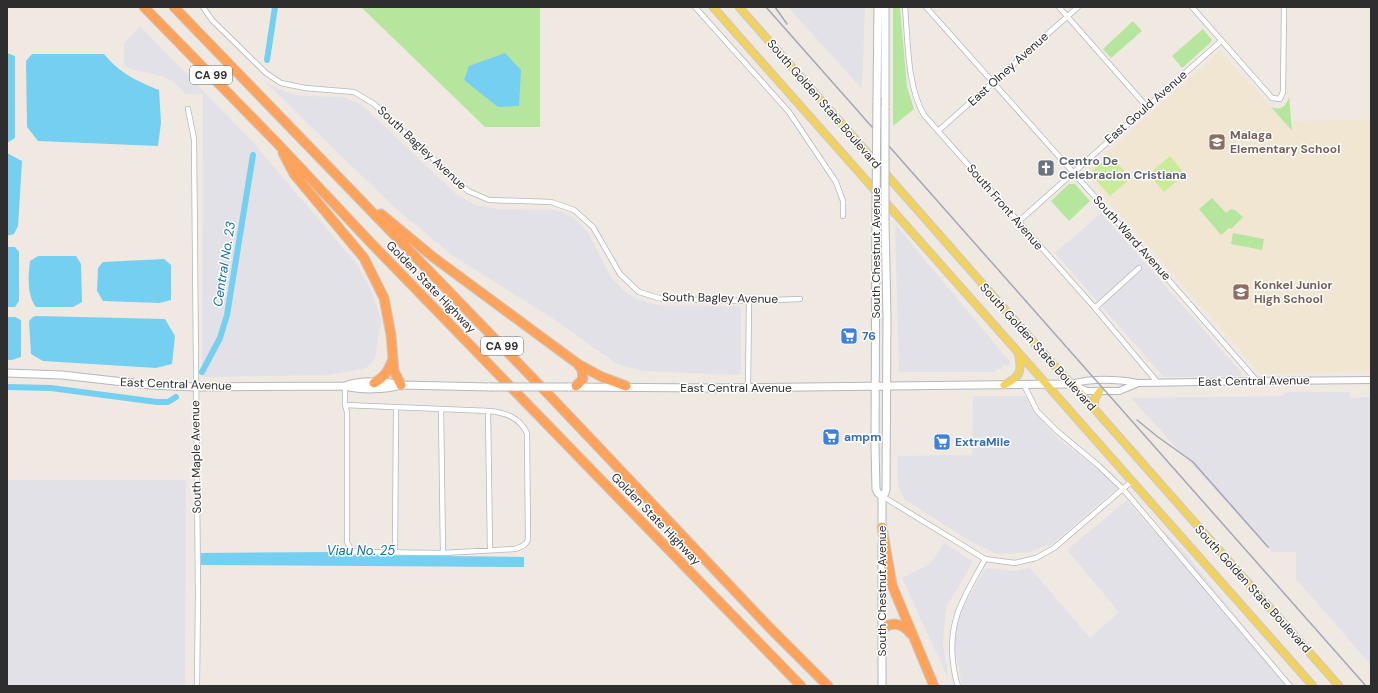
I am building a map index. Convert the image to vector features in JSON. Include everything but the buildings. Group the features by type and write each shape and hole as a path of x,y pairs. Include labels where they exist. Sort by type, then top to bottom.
{"highway":[{"name":"Golden State Highway","path":"144,7 278,143 372,244 801,686"},
{"name":"Golden State Highway","path":"174,7 545,391 769,627 828,686"},
{"path":"278,143 294,174 364,258 384,298 391,335 392,361 394,371 401,385"},
{"path":"345,184 433,257 578,364 602,377 626,386"},
{"path":"374,383 387,373 392,361"},
{"path":"572,387 583,379 582,370 578,364"},
{"path":"882,527 892,585 934,686"},
{"path":"882,630 890,624 901,625 907,629 913,638"}],"main road":[{"name":"South Golden State Boulevard","path":"713,7 1313,686"},
{"name":"South Golden State Boulevard","path":"738,7 1339,686"},
{"name":"South Chestnut Avenue","path":"878,7 876,489 882,496"},
{"name":"South Chestnut Avenue","path":"882,686 882,496 886,489 887,386 885,7"},
{"path":"1004,385 1012,381 1019,373 1021,366 1018,352"},
{"name":"East Central Avenue","path":"7,373 62,375 150,385 195,387 345,386 353,388 389,388 401,385"},
{"name":"East Central Avenue","path":"345,386 353,382 390,383 401,385 490,387 626,386 748,388 1071,384"},
{"path":"1094,409 1095,398 1100,391"}],"street":[{"name":"South Bagley Avenue","path":"203,7 212,20 266,73 281,82 305,88 354,92 374,104 468,191 489,200 551,202 574,210 593,227 620,274 639,292 662,299 749,301 800,299"},
{"path":"695,7 789,112 836,182 843,201 843,216"},
{"name":"South Front Avenue","path":"905,7 915,95 924,116 1095,308 1158,383"},
{"name":"South Ward Avenue","path":"926,7 1257,381"},
{"path":"1059,7 1147,107"},
{"name":"East Olney Avenue","path":"938,131 1078,7"},
{"path":"1192,7 1272,98 1280,99 1283,92 1284,7"},
{"name":"East Gould Avenue","path":"1018,222 1222,41"},
{"name":"South Maple Avenue","path":"188,109 194,139 198,594 197,686"},
{"path":"1095,308 1139,268"},
{"path":"748,388 749,301"},
{"name":"East Central Avenue","path":"1071,384 1086,380 1119,380 1138,383 1371,380"},
{"name":"East Central Avenue","path":"1071,384 1087,391 1119,391 1138,383"},
{"path":"1024,385 1037,411 1123,489 1290,686"},
{"path":"345,386 345,405 347,412 347,542 351,550 357,552 443,553 515,548 523,546 527,542 527,433 520,422 504,413 488,411 345,405"},
{"path":"395,552 396,408"},
{"path":"441,409 443,553"},
{"path":"488,411 490,550"},
{"path":"882,496 985,559 1015,563 1036,558 1054,548 1132,481"},
{"path":"958,686 955,678 952,651 953,627 959,608 985,559"}],"shaded area":[{"path":"788,7 865,7 862,89"},
{"path":"140,26 250,139 356,263 370,288 381,319 375,359 366,368 329,375 202,377 203,94 185,94 172,81 165,77 124,67 124,43"},
{"name":"Konkel Junior High School","path":"1220,51 1292,131 1292,121 1371,120 1371,371 1261,374 1084,173"},
{"path":"263,80 276,88 289,93 303,96 344,97 362,105 456,194 475,205 497,209 555,210 571,216 588,233 611,277 624,291 636,298 651,304 665,306 739,306 741,309 741,373 737,375 643,371 617,364 552,318 453,256 393,206"},
{"path":"1101,213 1241,372 1241,376 1164,377 1055,253"},
{"path":"895,224 1010,362 1010,365 1003,366 1002,369 997,369 995,372 899,372"},
{"path":"1349,392 1350,398 1371,397 1371,665 1296,579 1296,552 1272,552 1131,398 1283,396 1284,393"},
{"path":"973,396 1025,396 1034,412 1057,438 1107,476 1117,488 1049,547 1047,545 1030,552 1007,554 995,553 973,543 904,499 898,485 898,456 972,455"},
{"path":"7,480 186,480 185,686 7,686"},
{"path":"1127,500 1152,530 1164,531 1186,554 1293,686 962,686 954,643 957,624 963,607 983,572 987,568 1016,571 1030,568 1090,638 1119,612 1067,550"},
{"path":"944,543 972,561 969,569 947,606 945,615 943,644 948,678 902,578 930,564"}],"green space":[{"path":"361,7 540,7 540,127 485,127"},
{"path":"893,7 900,7 907,87 914,109 893,126"},
{"path":"1133,21 1142,31 1111,58 1103,49"},
{"path":"1203,29 1212,40 1182,68 1172,56"},
{"path":"1289,96 1292,131 1271,107 1283,107"},
{"path":"1110,155 1131,178 1110,196 1090,173"},
{"path":"1170,156 1185,174 1164,192 1149,174"},
{"path":"1069,184 1075,184 1090,201 1069,221 1051,201"},
{"path":"1212,198 1226,213 1231,209 1235,210 1243,217 1231,229 1229,228 1221,235 1199,209"},
{"path":"1233,233 1264,239 1262,250 1231,244"}],"water":[{"path":"7,53 15,56 15,138 7,143"},
{"path":"505,53 521,70 519,106 498,107 464,80 469,66"},
{"path":"32,54 104,54 116,67 129,76 159,90 161,123 158,146 38,141 27,127 26,61"},
{"path":"7,153 22,161 18,226 14,234 7,236"},
{"path":"7,247 15,247 19,252 19,301 15,307 7,307"},
{"path":"38,256 76,256 81,264 82,302 73,307 36,307 31,297 29,273 30,261"},
{"path":"164,259 171,265 171,300 159,303 103,301 97,291 98,268 103,262"},
{"path":"36,316 165,319 175,336 172,364 156,368 43,361 31,354 29,321"},
{"path":"7,317 15,317 21,320 21,357 12,360 7,360"},
{"path":"338,552 341,555 524,557 524,567 201,565 201,553"}],"waterway":[{"name":"Central No. 23","path":"267,60 275,7"},
{"name":"Central No. 23","path":"202,372 220,338 227,315 253,155"},
{"name":"Central No. 23","path":"7,387 51,388 157,402 168,402 176,397"}],"railway":[{"path":"766,7 1366,686"},
{"path":"775,7 787,24"},
{"path":"1137,420 1193,462 1268,547"}],"place":[{"name":"Malaga Elementary School","path":"1217,142"},
{"name":"Centro De Celebracion Cristiana","path":"1046,168"},
{"name":"Konkel Junior High School","path":"1241,292"},
{"name":"76","path":"849,336"},
{"name":"ampm","path":"831,437"},
{"name":"ExtraMile","path":"942,442"}],"water label":[{"name":"Viau No. 25","path":"361,550"}]}
